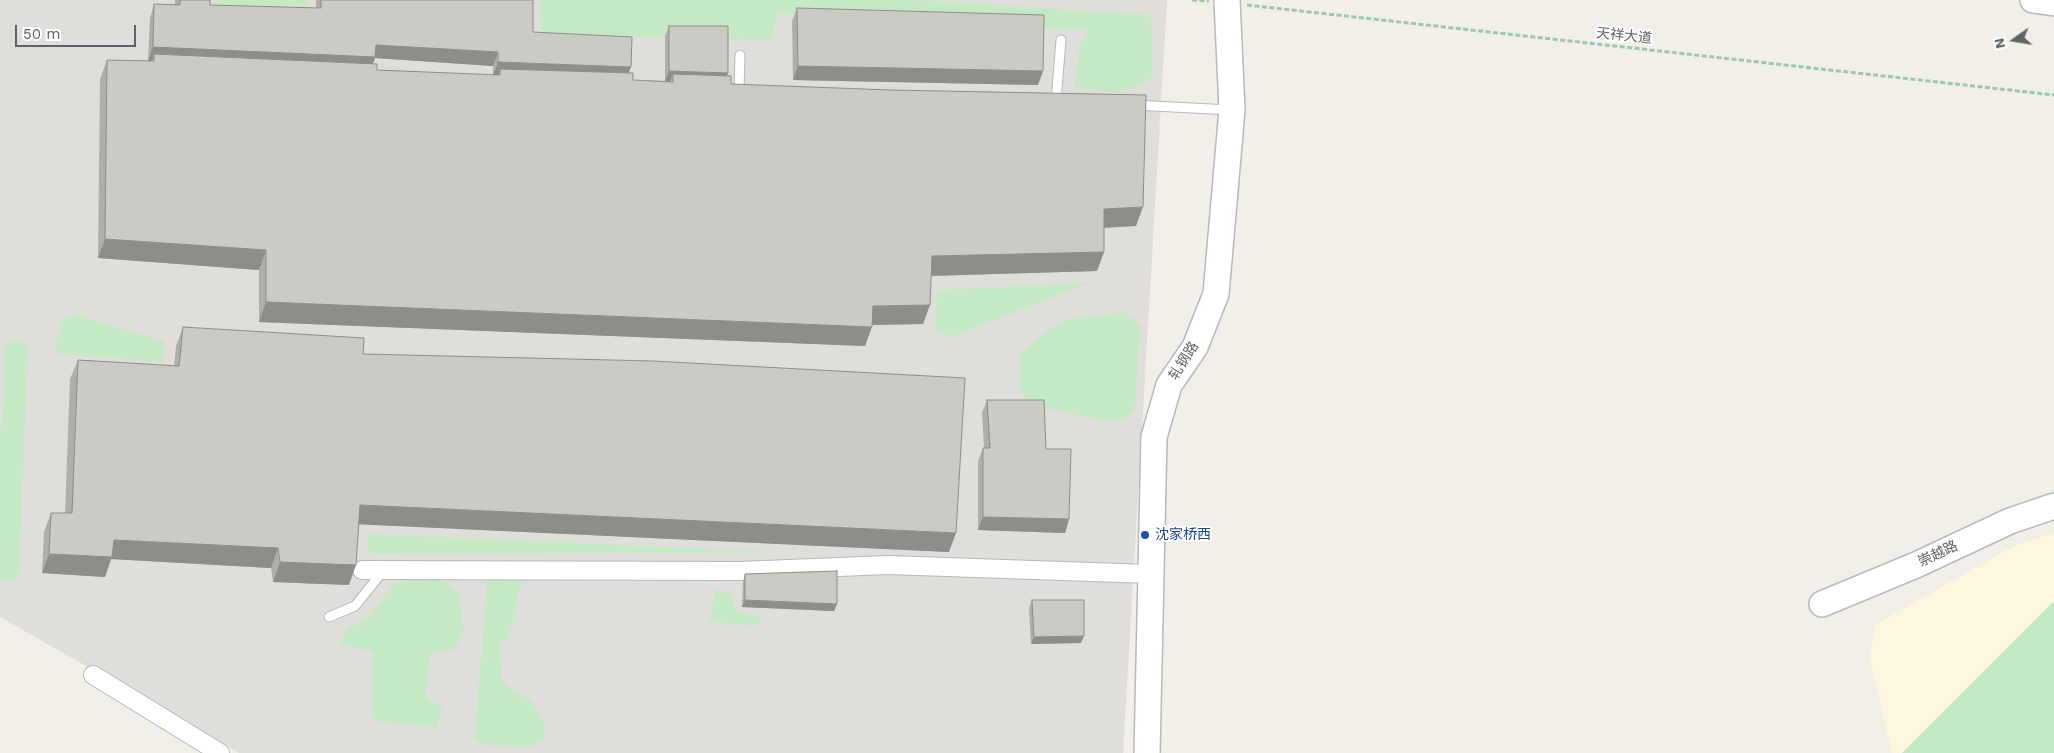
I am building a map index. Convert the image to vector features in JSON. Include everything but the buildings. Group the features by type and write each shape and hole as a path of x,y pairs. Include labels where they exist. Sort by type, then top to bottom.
{"street":[{"path":"2033,0 2054,2"},
{"name":"轧钢路","path":"1147,753 1154,437 1169,385 1195,347 1216,294 1232,110 1227,1"},
{"name":"崇越路","path":"1822,604 1916,565 2010,521 2054,506"},
{"path":"362,570 740,571 888,565 1150,574"},
{"path":"93,675 220,753"}],"lane":[{"path":"1056,101 1061,40"},
{"path":"739,90 740,55"},
{"path":"729,90 749,91"},
{"path":"1046,101 1066,102"},
{"path":"1124,105 1232,110"},
{"path":"329,616 355,606 383,571"}],"path":[{"name":"天祥大道","path":"1192,0 1227,1 2054,95"}],"shaded area":[{"path":"0,0 1167,0 1123,753 239,753 0,617"},
{"path":"2054,533 2054,601 1902,753 1892,753 1870,660 1875,625 2014,546"}],"green space":[{"path":"217,0 307,0 307,5 217,5"},
{"path":"540,0 918,0 1151,15 1153,76 1142,85 1117,92 1074,87 1080,44 1090,31 777,14 772,40 562,35 542,33"},
{"path":"1089,283 952,337 936,331 937,290"},
{"path":"1123,312 1140,325 1135,407 1127,418 1106,421 1048,409 1029,400 1019,389 1020,353 1062,320"},
{"path":"76,315 164,341 164,362 60,354 54,349 65,318"},
{"path":"11,341 28,343 19,574 10,581 0,580 0,437 5,385 3,349"},
{"path":"367,534 788,552 375,554 368,551"},
{"path":"487,578 522,579 509,638 500,644 502,682 530,700 545,723 544,741 530,747 485,745 475,738"},
{"path":"441,579 459,592 464,630 454,650 430,654 426,698 442,706 437,727 373,721 372,652 341,644 346,629 368,619 393,584 408,580"},
{"path":"715,589 731,594 736,611 764,618 755,626 710,622"},
{"path":"2054,601 2054,753 1902,753"}],"place":[{"name":"沈家桥西","path":"1145,535"}]}
